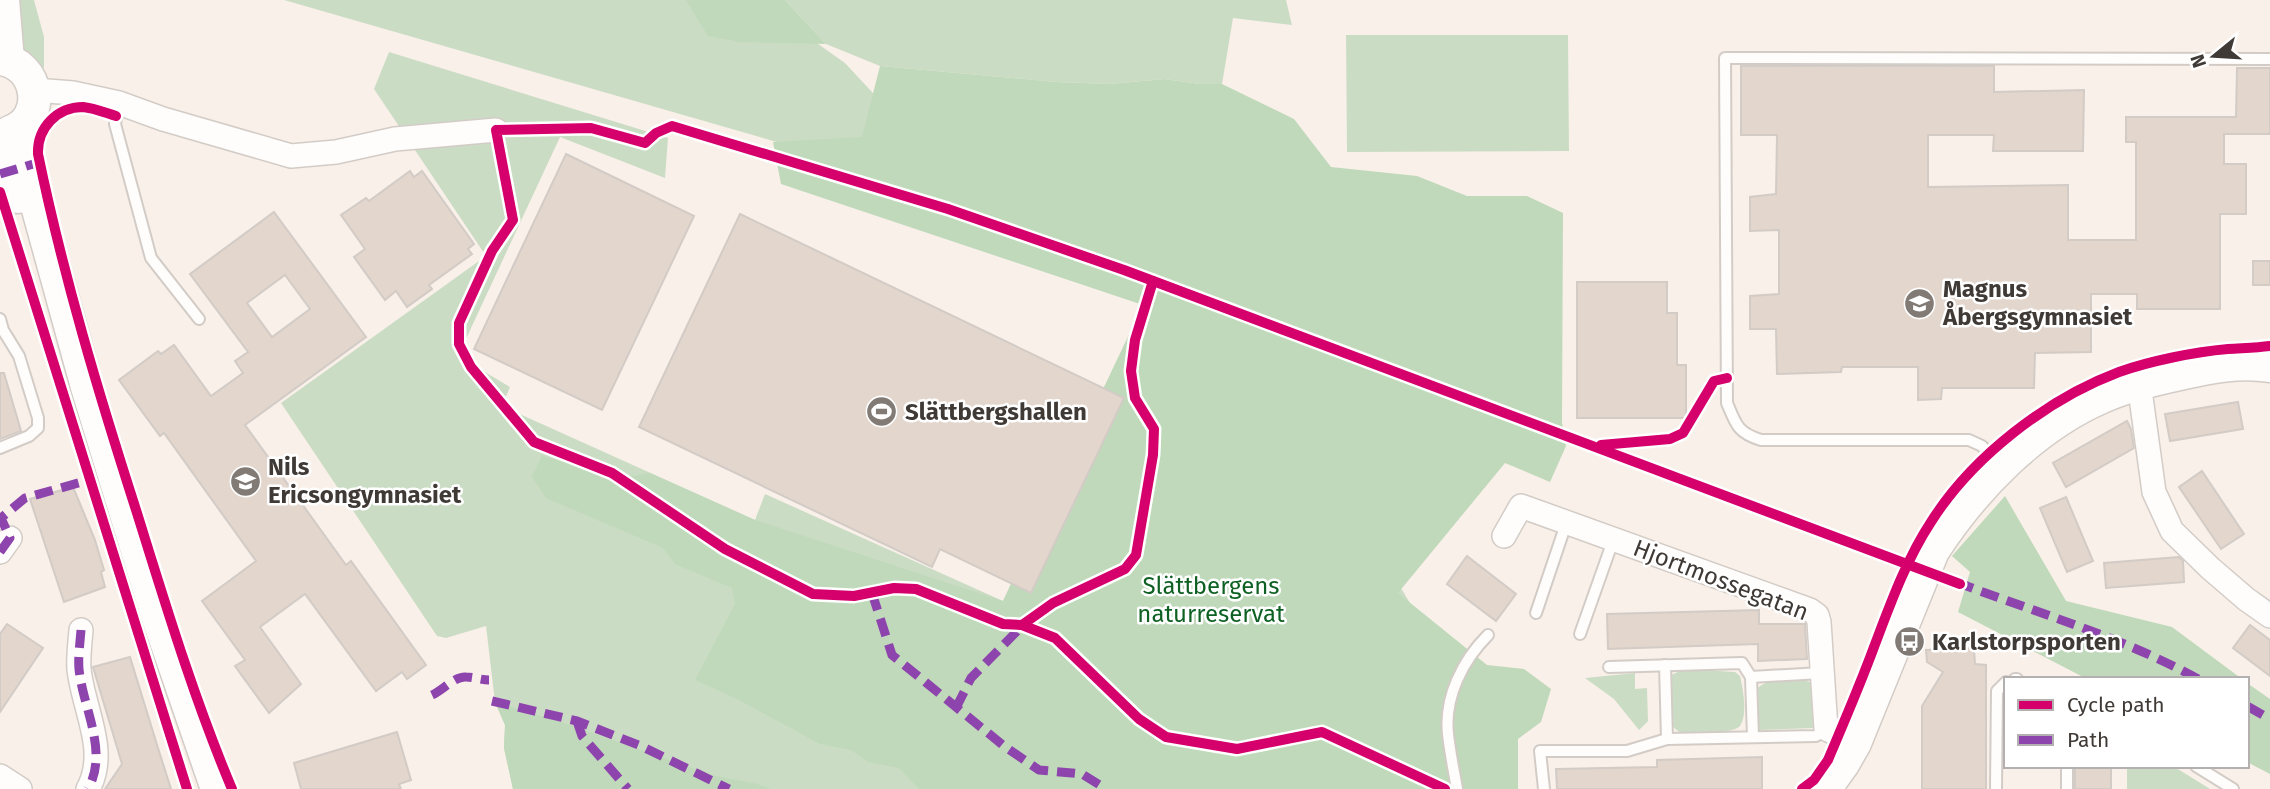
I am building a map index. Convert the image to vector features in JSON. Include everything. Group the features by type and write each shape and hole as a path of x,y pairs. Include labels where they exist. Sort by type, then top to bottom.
{"main road":[{"path":"3,0 4,60 20,66 30,77 35,90 32,113 13,128 87,387 157,615 217,789"},
{"path":"0,149 10,170 74,391 197,789"},
{"path":"1825,789 1855,743 1933,551 1952,522 2001,467 2057,422 2101,398 2139,383 2210,367 2258,364 2270,366"}],"street":[{"path":"35,90 73,93 119,103 176,123 291,156 336,152 395,139 496,130"},
{"path":"2139,383 2154,492 2172,531 2210,568 2270,616"},
{"name":"Hjortmossegatan","path":"1504,536 1521,506 1810,610 1816,614 1819,622 1826,729"},
{"path":"81,630 79,669 95,742 96,762 93,780 88,789"},
{"path":"1826,729 1855,743"},
{"path":"0,776 20,789"}],"lane":[{"path":"2001,467 1982,446 1969,440 1761,440 1746,435 1735,421 1727,403 1725,58 2270,59"},
{"path":"119,103 115,124 151,258 199,319"},
{"path":"0,319 3,330 19,356 38,418 38,428 29,436 0,448"},
{"path":"1536,613 1567,521"},
{"path":"1580,634 1614,538"},
{"path":"1457,789 1447,731 1451,694 1469,658 1488,635"},
{"path":"1609,667 1742,663 1751,677 1753,737"},
{"path":"1665,665 1667,739"},
{"path":"1751,677 1821,673"},
{"path":"1996,789 1997,691 2004,684"},
{"path":"1544,789 1540,751 1627,751 1667,739 1816,736 1826,729"},
{"path":"2067,768 2067,789"},
{"path":"2199,768 2233,789"}],"green space":[{"path":"14,0 34,0 44,37 44,68 35,63 23,49"},
{"path":"284,0 756,0 845,63 897,119 926,185"},
{"path":"686,0 785,0 826,44 740,42 708,36"},
{"path":"785,0 1286,0 1292,25 1233,18 1222,84 1164,79 1110,84 1057,82 880,66 826,44"},
{"path":"1346,35 1568,35 1569,151 1347,152"},
{"name":"Slättbergens naturreservat","path":"389,52 668,138 665,178 560,137 458,356 510,387 502,406 755,520 765,494 1003,601 1143,305 1491,454 1398,583 1435,645 1439,789 513,789 504,748 505,725 495,702 486,626 446,638 437,636 281,403 486,256 374,89"},
{"path":"880,66 1057,82 1110,84 1164,79 1222,84 1294,119 1331,167 1417,176 1467,196 1527,196 1563,213 1562,422 1566,446 1550,482 1505,463 1398,593 1487,665 1524,669 1551,689 1541,722 1518,739 1518,789 919,789 899,768 868,762 851,750 820,744 735,698 695,680 735,604 732,588 675,564 663,548 546,498 532,477 542,456 622,478 650,473 755,520 1003,601 1143,305 781,184 773,142 862,137"},
{"path":"2005,496 2066,601 2172,627 2239,677 2083,677 1958,612 1970,572 1952,556"},
{"path":"1685,669 1735,672 1740,676 1744,709 1740,726 1723,732 1697,734 1679,732 1674,728 1671,724 1669,681 1671,675"},
{"path":"1635,673 1635,689 1647,688 1648,721 1639,730 1614,699 1585,678"},
{"path":"1772,681 1810,682 1812,687 1814,728 1759,730 1757,689"},
{"path":"2249,684 2270,699 2270,774 2249,763"},
{"path":"495,702 716,776 771,789 513,789 504,748 505,725"},
{"path":"2127,768 2176,768 2210,789 2127,789"}],"building":[{"path":"1741,66 1994,66 1994,92 2084,90 2083,151 1993,151 1994,135 1928,135 1928,187 2068,185 2068,240 2136,240 2136,142 2126,142 2126,117 2236,117 2237,68 2270,68 2270,134 2224,134 2224,164 2246,164 2246,214 2220,214 2220,309 2137,309 2137,294 2091,294 2091,352 2035,353 2034,388 1942,388 1941,399 1918,400 1918,367 1842,367 1841,372 1777,374 1776,329 1750,329 1750,296 1779,294 1779,230 1750,231 1750,197 1776,194 1777,135 1741,135"},
{"path":"566,154 694,216 602,410 474,349"},
{"path":"410,171 414,177 422,171 474,244 468,249 472,254 429,285 432,289 407,307 396,291 385,300 354,257 365,249 341,215 366,198 369,201"},
{"path":"274,212 366,337 245,425 346,565 351,561 426,665 407,679 402,672 376,691 305,594 260,627 301,684 269,713 235,666 245,660 202,601 256,561 164,433 160,436 119,380 158,351 161,354 174,345 211,396 243,373 235,361 248,352 190,274","holes":["285,275 310,309 272,337 247,303"]},
{"name":"Slättbergshallen","path":"740,214 1124,398 1031,593 940,549 932,567 639,427"},
{"path":"2253,261 2270,261 2270,285 2253,285"},
{"path":"1577,282 1667,282 1667,313 1677,313 1677,365 1686,365 1686,418 1577,418"},
{"path":"0,373 4,373 21,431 0,439"},
{"path":"2238,402 2243,429 2170,441 2165,414"},
{"path":"2127,421 2134,448 2066,487 2053,463"},
{"path":"2202,471 2244,534 2221,549 2179,487"},
{"path":"73,487 95,540 104,570 101,572 105,587 64,602 30,499"},
{"path":"2066,497 2093,561 2067,572 2040,508"},
{"path":"1467,556 1516,594 1496,621 1447,584"},
{"path":"2179,557 2183,561 2184,582 2106,588 2104,563"},
{"path":"1759,610 1759,624 1805,624 1807,659 1758,661 1758,644 1608,649 1607,614"},
{"path":"7,624 43,648 0,712 0,634"},
{"path":"2250,625 2270,640 2270,676 2233,648"},
{"path":"1974,648 1975,664 1986,665 1986,789 1922,789 1922,706 1943,672 1927,662 1926,650"},
{"path":"130,657 171,789 105,789 122,764 93,667"},
{"path":"397,732 411,780 399,784 401,789 301,789 294,763"},
{"path":"1762,757 1762,789 1557,789 1556,769 1657,767 1657,760"},
{"path":"2075,768 2111,768 2111,789 2075,789"}],"marked path":[{"path":"0,174 40,162"},
{"path":"0,552 10,538 1,518 25,498 89,480"},
{"path":"1956,582 2140,650 2194,677"},
{"path":"872,593 892,655 1004,746 1039,770 1082,774 1106,789"},
{"path":"956,708 971,678 1024,624"},
{"path":"81,630 79,669 93,730 96,760 88,789"},
{"path":"432,695 462,677 489,680"},
{"path":"492,701 577,721 641,746 729,789"},
{"path":"2249,707 2270,719"},
{"path":"577,721 582,736 628,789"}],"cycle path":[{"path":"116,116 83,107 65,111 57,115 45,128 38,154 70,290 109,424 181,652 232,789"},
{"path":"1445,789 1322,732 1237,749 1166,737 1139,719 1055,638 1022,625 1003,624 916,589 894,588 854,596 813,594 725,549 612,473 534,442 471,367 459,344 459,323 492,251 513,220 496,130 591,128 645,143 656,133 672,126 948,209 1124,270 1960,584"},
{"path":"0,192 187,789"},
{"path":"1022,625 1053,603 1125,569 1136,555 1153,455 1154,429 1135,398 1131,371 1135,340 1153,281"},
{"path":"1802,789 1814,780 1828,760 1899,583 1922,537 1948,498 1990,453 2039,414 2119,372 2187,355 2270,346"},
{"path":"1601,445 1670,439 1683,433 1714,381 1727,378"}],"place":[{"name":"Magnus Åbergsgymnasiet","path":"1920,303"},
{"name":"Slättbergshallen","path":"882,412"},
{"name":"Nils Ericsongymnasiet","path":"245,481"},
{"name":"Karlstorpsporten","path":"1909,642"}]}
